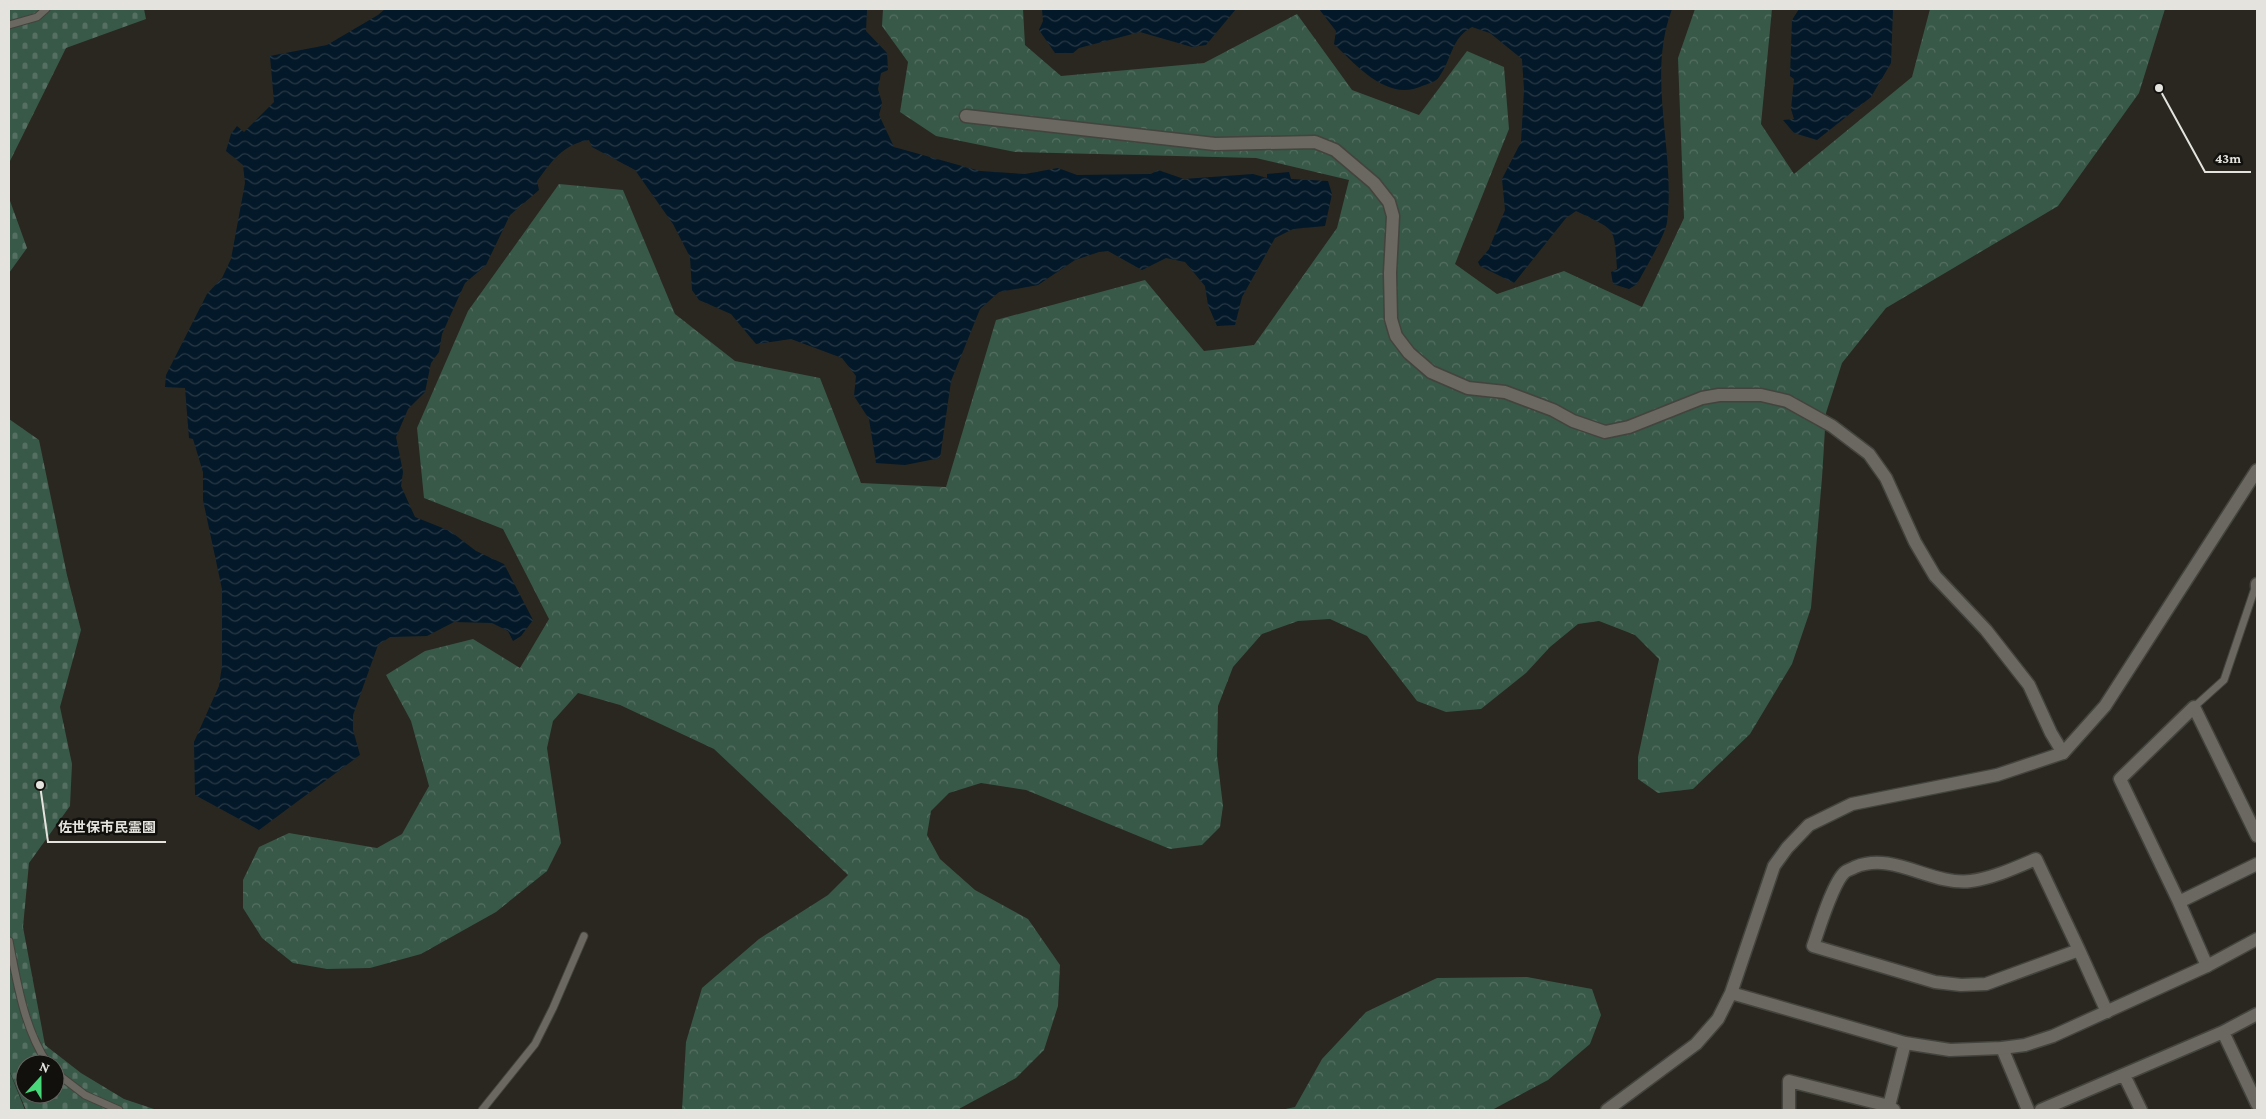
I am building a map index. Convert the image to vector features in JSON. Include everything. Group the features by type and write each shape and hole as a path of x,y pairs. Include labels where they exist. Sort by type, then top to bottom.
{"street":[{"path":"966,116 1215,144 1315,142 1335,150 1374,183 1389,202 1393,216 1390,273 1391,318 1396,336 1431,372 1468,388 1505,392 1553,410 1573,421 1605,432 1629,428 1702,398 1719,395 1761,395 1787,402 1832,426 1869,454 1886,478 1915,542 1935,576 1986,630 2029,685 2050,733 2063,753"},
{"path":"1607,1110 1696,1044 1718,1019 1731,993 1774,866 1787,848 1809,825 1852,804 1996,775 2063,753 2105,706 2257,470"},
{"path":"2207,966 2179,902 2120,779 2194,707 2257,836"},
{"path":"2079,950 1986,984 1962,985 1935,982 1813,946 1834,889 1844,872 1862,865 1885,862 1947,879 1970,881 1995,876 2036,859 2079,950 2107,1012"},
{"path":"2179,902 2257,864"},
{"path":"1731,993 1905,1043 1950,1050 2002,1048 2025,1045 2053,1036 2207,966 2257,939"},
{"path":"2041,1110 2223,1032 2257,1014"},
{"path":"2223,1032 2257,1104"},
{"path":"1789,1110 1790,1080 1892,1108 1905,1043"},
{"path":"2002,1048 2028,1110"},
{"path":"2124,1075 2141,1110"}],"lane":[{"path":"9,25 37,16 46,9"},
{"path":"2194,707 2224,680 2257,585"},
{"path":"482,1110 535,1044 553,1008 584,936"},
{"path":"9,941 17,982 36,1046 41,1054"},
{"path":"65,1080 84,1095 119,1110"}],"green space":[{"path":"144,9 146,19 66,48 9,163 9,10"},
{"path":"883,9 1023,9 1025,45 1061,76 1204,63 1297,14 1352,90 1419,115 1467,51 1504,67 1509,129 1455,264 1497,294 1564,271 1642,307 1684,218 1678,58 1695,9 1772,9 1761,124 1794,174 1912,77 1930,9 2165,9 2139,93 2058,206 1886,308 1842,363 1826,413 1811,608 1792,664 1750,734 1693,789 1658,793 1638,779 1638,757 1659,659 1635,635 1599,621 1578,624 1550,647 1526,673 1481,709 1446,712 1417,701 1367,636 1330,619 1298,621 1262,634 1233,667 1218,706 1217,756 1223,806 1220,827 1202,845 1170,849 1026,790 981,783 949,793 931,811 927,835 940,859 975,890 1028,919 1060,965 1058,1006 1044,1050 1016,1078 957,1110 682,1110 686,1042 702,988 759,939 828,895 848,875 714,749 620,705 578,693 553,721 547,748 561,843 547,871 496,912 421,954 370,968 327,969 293,963 262,938 243,908 243,880 259,847 289,833 377,848 402,834 429,786 411,721 386,675 425,651 473,639 520,668 549,619 503,529 424,498 417,428 468,311 559,184 623,190 675,314 735,361 820,378 861,483 946,487 996,320 1145,280 1204,351 1254,345 1337,228 1349,180 1256,158 1015,152 936,136 900,112 908,62 882,26"},
{"path":"9,198 27,248 9,273"},
{"path":"9,419 39,440 67,575 81,630 60,707 72,764 70,806 29,863 23,927 45,1045 57,1054 15,1054 15,1084 9,1070"},
{"path":"1527,977 1592,989 1601,1015 1590,1044 1548,1080 1492,1110 1281,1110 1295,1107 1322,1059 1366,1012 1437,978"},
{"path":"65,1061 81,1073 124,1099 157,1110 26,1110 23,1104 65,1104"},
{"path":"9,1070 15,1085 15,1104 23,1104 25,1110 9,1110"}],"water":[{"path":"385,9 867,9 866,31 887,53 888,70 881,73 878,89 882,103 879,115 894,147 980,171 1025,174 1058,168 1077,175 1151,174 1158,170 1184,179 1253,174 1267,178 1267,174 1289,172 1291,179 1328,181 1332,194 1325,226 1293,229 1275,238 1242,297 1235,325 1217,326 1208,305 1205,286 1185,262 1166,258 1142,270 1108,251 1099,252 1075,260 1038,285 999,292 980,309 951,381 940,458 905,465 876,463 869,419 854,396 856,376 842,358 791,339 756,344 731,314 699,300 692,290 690,257 673,224 635,170 592,147 589,140 580,142 565,150 553,160 537,181 539,190 510,215 486,265 465,283 442,334 439,352 431,363 425,392 408,409 396,437 403,472 401,486 415,517 450,531 476,551 504,564 533,620 521,636 513,641 508,631 492,623 454,622 427,636 390,637 378,645 353,715 353,730 360,755 259,830 195,795 194,742 219,686 222,666 222,589 203,500 203,472 193,439 189,438 185,388 165,387 166,375 207,294 222,278 231,259 245,183 243,165 226,151 231,134 237,126 244,132 274,102 270,56 327,45"},
{"path":"1042,9 1236,9 1206,45 1192,47 1140,32 1079,48 1073,53 1055,53 1039,30 1043,21"},
{"path":"1319,9 1672,9 1665,35 1661,88 1668,168 1667,222 1659,244 1637,284 1629,289 1613,284 1611,272 1617,269 1613,236 1606,226 1576,211 1566,218 1514,283 1480,266 1478,262 1489,249 1505,210 1502,179 1521,142 1524,90 1522,59 1490,33 1472,27 1456,43 1438,79 1409,90 1397,89 1385,86 1374,79 1334,44 1336,31"},
{"path":"1799,9 1893,9 1891,63 1871,97 1817,140 1794,133 1783,120 1794,119 1791,109 1794,79 1790,76 1792,20"}],"place":[{"name":"43m","path":"2159,88"},
{"name":"佐世保市民霊園","path":"40,785"}]}
